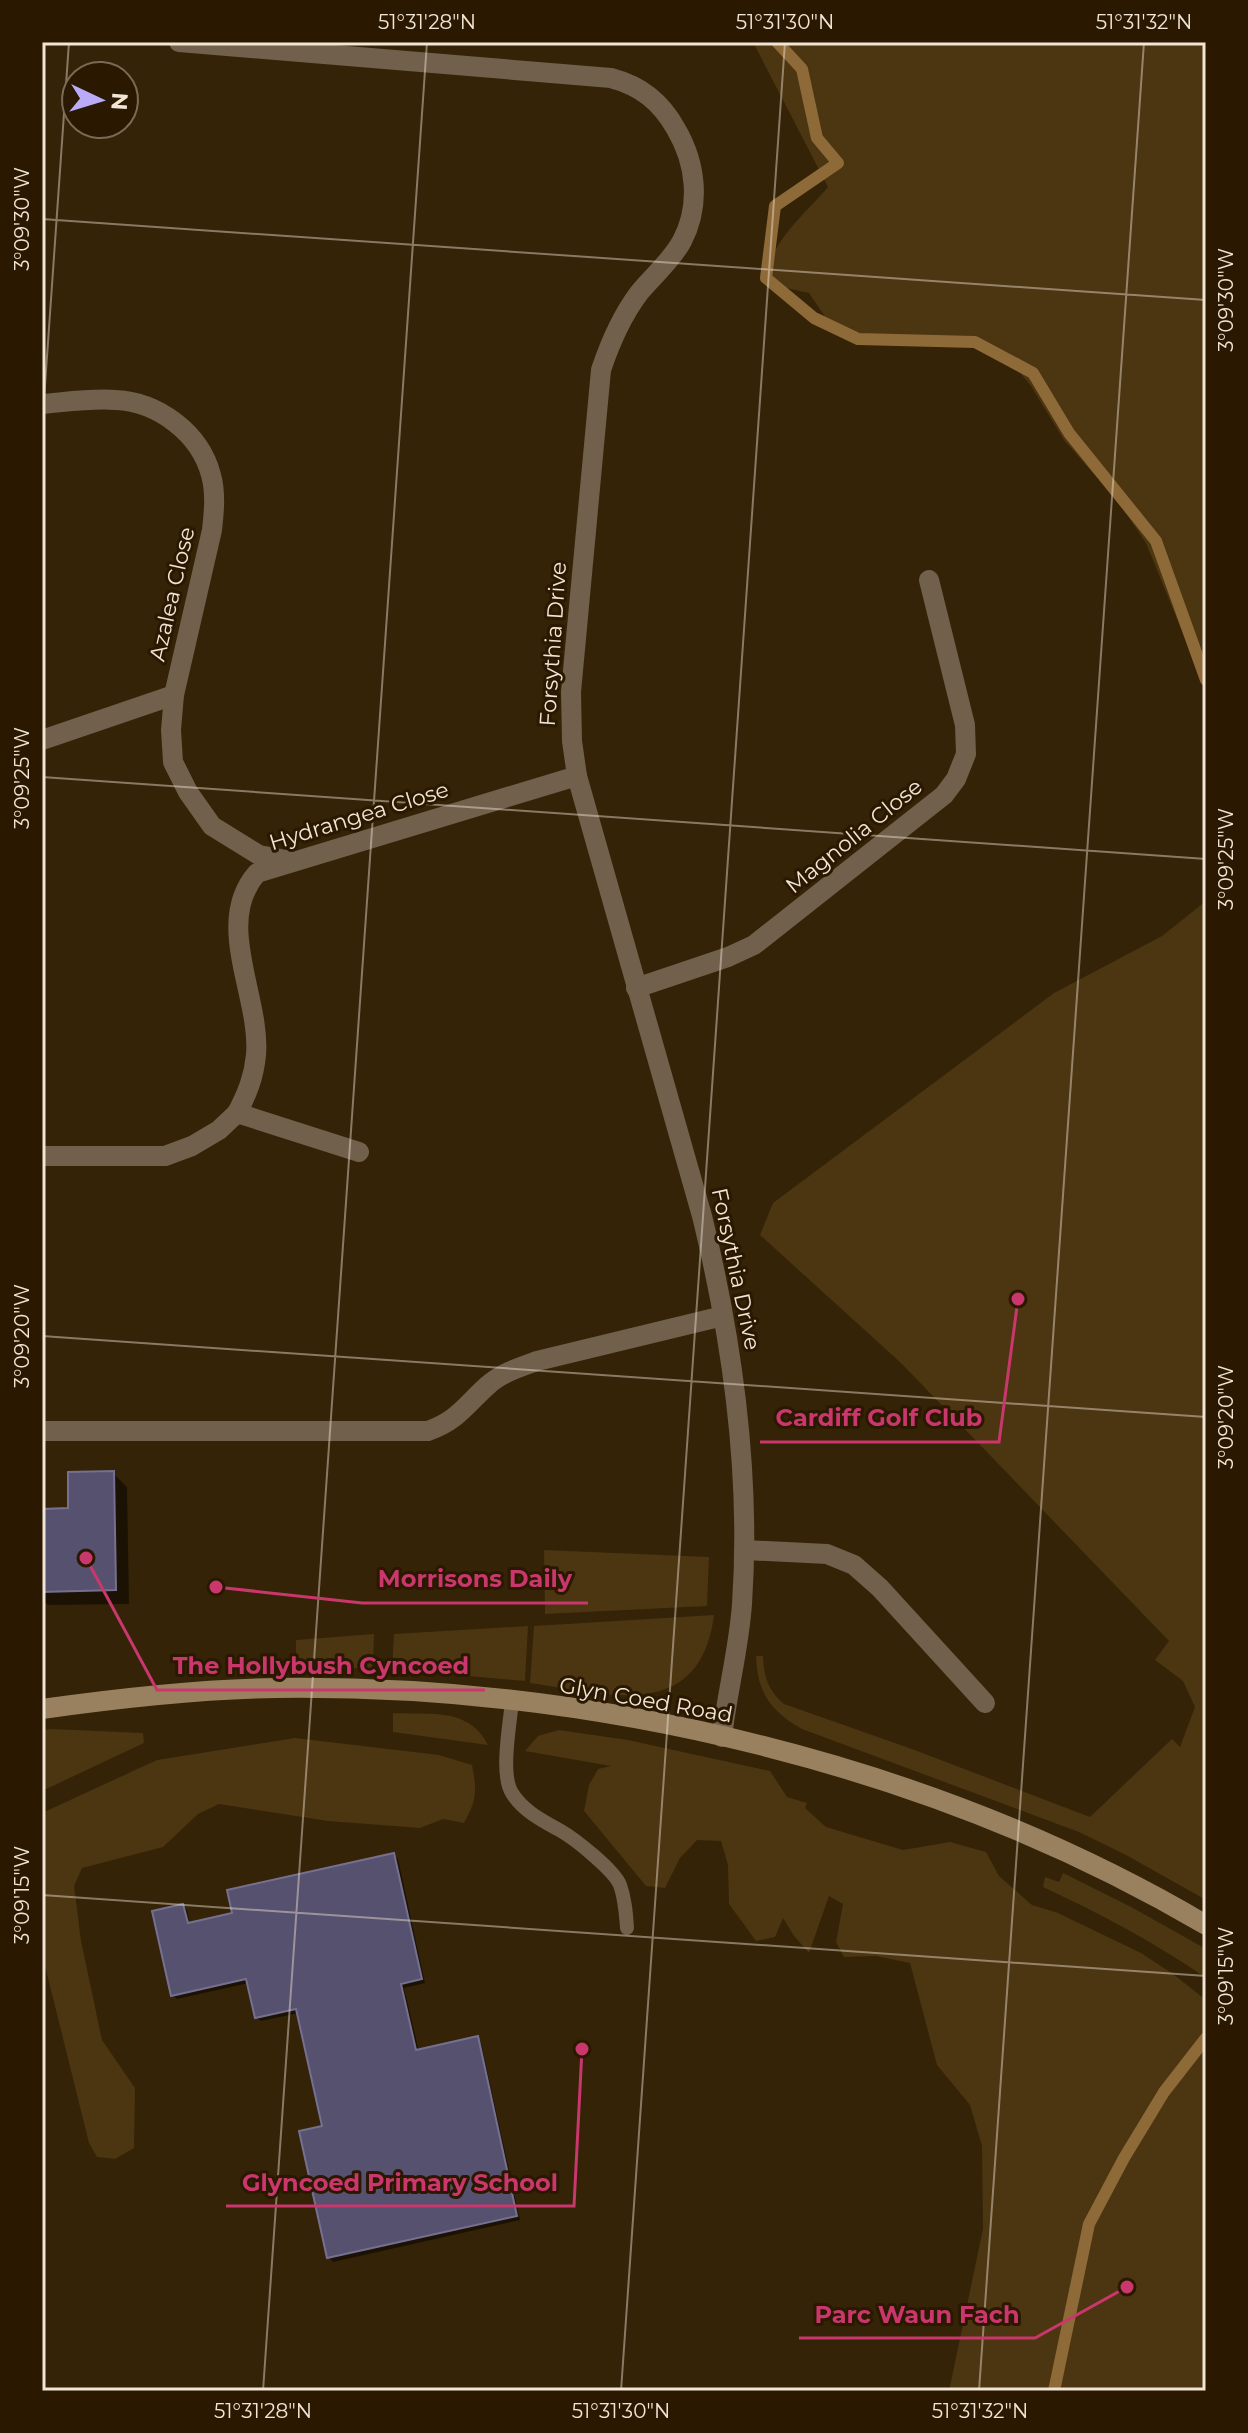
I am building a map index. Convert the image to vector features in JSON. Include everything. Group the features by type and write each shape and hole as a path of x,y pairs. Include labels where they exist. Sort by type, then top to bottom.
{"street":[{"name":"Forsythia Drive","path":"179,42 611,78 632,84 651,97 669,117 688,149 694,181 692,217 681,243 637,296 613,336 601,370 571,692 572,741 577,776 702,1216 734,1375 742,1450 745,1550 742,1608 722,1737"},
{"name":"Azalea Close","path":"42,404 114,399 134,402 157,410 176,423 202,452 211,475 214,502 212,530 174,695 171,730 173,762 188,792 212,826 259,855 292,861"},
{"name":"Magnolia Close","path":"636,988 754,945 944,795 956,779 966,754 965,725 929,580"},
{"path":"42,740 174,695"},
{"name":"Hydrangea Close","path":"42,1156 165,1156 192,1146 219,1130 237,1113 252,1084 256,1052 240,941 240,910 246,886 257,873 577,776"},
{"path":"237,1113 359,1152"},
{"path":"42,1431 428,1431 447,1424 488,1384 509,1371 537,1361 723,1316"},
{"path":"745,1550 827,1554 854,1565 880,1588 985,1703"},
{"name":"Glyn Coed Road","path":"42,1709 175,1693 278,1688 380,1691 512,1701 615,1716 722,1737 806,1758 942,1801 1038,1838 1161,1898 1206,1925"}],"lane":[{"path":"512,1701 507,1757 511,1793 529,1813 571,1836 619,1881 627,1928"}],"shaded area":[{"path":"753,42 1206,42 1206,690 1146,543 1119,503 1064,440 1031,386 1004,353 956,340 857,335 830,324 809,293 777,286 770,264 774,253 790,228 828,187"},
{"path":"1206,901 1206,1900 1079,1832 802,1729 768,1700 759,1680 756,1656 763,1656 768,1683 784,1704 1090,1817 1172,1739 1180,1747 1195,1707 1183,1681 1155,1660 1169,1641 901,1363 760,1235 773,1203 1054,993 1162,936"},
{"path":"544,1550 709,1557 707,1606 545,1614"},
{"path":"714,1615 705,1650 690,1673 670,1687 645,1694 618,1695 530,1683 534,1626"},
{"path":"528,1626 525,1681 392,1669 394,1634"},
{"path":"374,1634 373,1669 296,1661 296,1640"},
{"path":"393,1713 434,1714 459,1719 470,1724 488,1745 393,1732"},
{"path":"42,1730 143,1733 144,1743 42,1791"},
{"path":"559,1730 628,1740 770,1771 787,1797 807,1803 805,1808 826,1827 903,1850 950,1842 986,1852 999,1876 1032,1905 1058,1913 1141,1953 1206,2000 1206,2391 949,2391 983,2229 982,2146 970,2105 937,2065 910,1963 876,1956 844,1957 836,1942 843,1904 829,1896 809,1953 783,1918 775,1937 756,1941 729,1904 728,1865 721,1841 697,1840 680,1858 665,1888 646,1886 584,1811 589,1785 598,1769 611,1766 525,1751 538,1736"},
{"path":"295,1738 439,1755 472,1765 474,1801 464,1823 443,1819 420,1828 328,1821 219,1804 198,1814 163,1847 82,1868 74,1886 81,1941 102,2040 135,2088 134,2148 115,2159 97,2157 89,2143 42,1954 42,1813 157,1760"},
{"path":"1063,1873 1206,1949 1206,1978 1127,1929 1043,1887 1045,1877 1059,1882"}],"building":[{"path":"114,1471 116,1590 42,1592 42,1509 68,1508 68,1472"},
{"path":"394,1853 422,1979 401,1984 416,2050 478,2036 517,2216 327,2258 299,2131 322,2126 296,2009 255,2018 246,1979 171,1996 152,1911 183,1904 188,1923 232,1913 227,1890"}],"waterway":[{"path":"777,42 802,69 817,138 838,163 775,206 766,278 814,318 858,339 975,342 1033,373 1069,433 1156,541 1206,680"},
{"path":"1054,2391 1089,2224 1164,2092 1206,2038"}],"place":[{"name":"Cardiff Golf Club","path":"1018,1299"},
{"name":"The Hollybush Cyncoed","path":"86,1558"},
{"name":"Morrisons Daily","path":"216,1587"},
{"name":"Glyncoed Primary School","path":"582,2049"},
{"name":"Parc Waun Fach","path":"1127,2287"}]}
